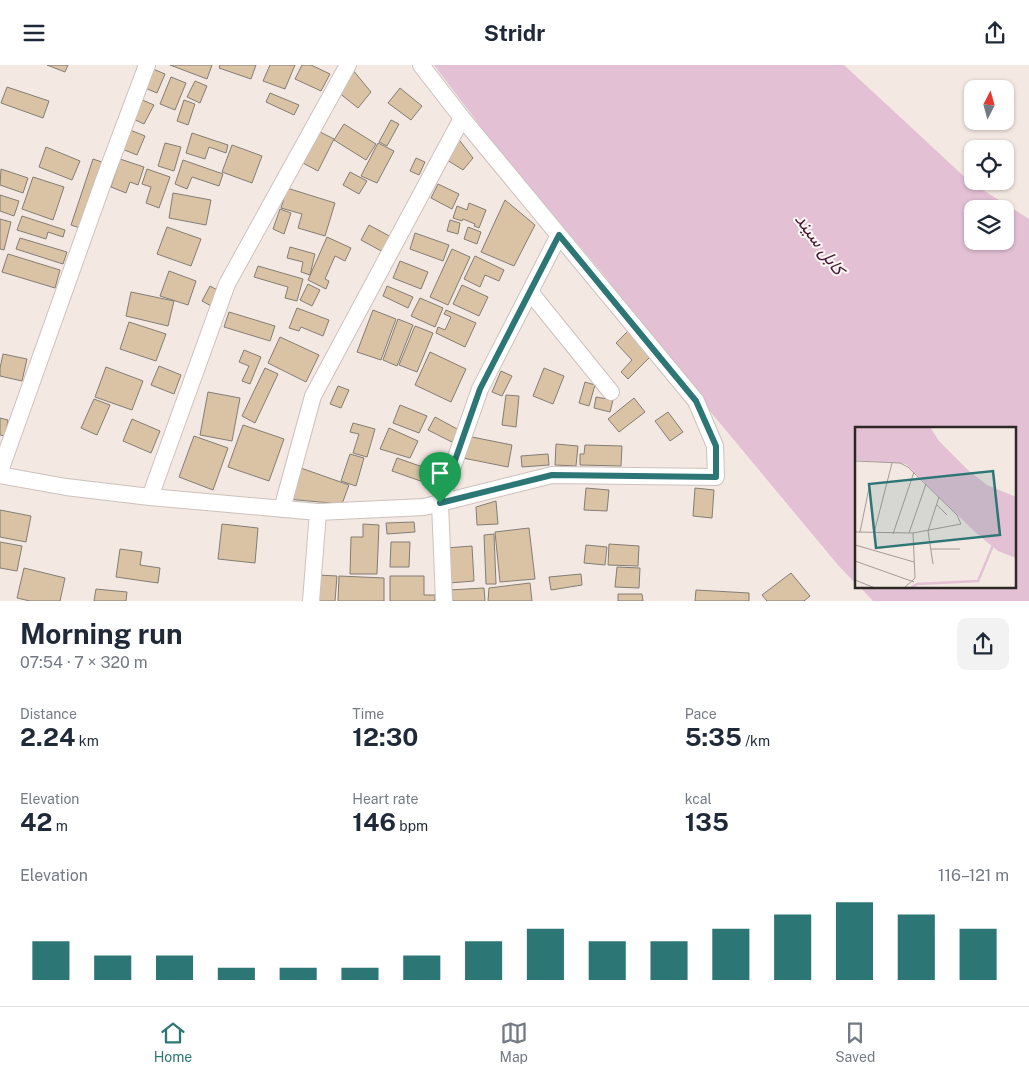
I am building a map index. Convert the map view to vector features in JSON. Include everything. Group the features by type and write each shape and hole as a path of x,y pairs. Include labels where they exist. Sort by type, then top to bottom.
{"street":[{"path":"0,471 147,65"},
{"path":"150,497 227,284 348,65"},
{"path":"0,475 66,487 150,497 318,512 424,507 552,475 716,477 716,446 696,401 462,118 421,65"},
{"path":"282,509 313,396 462,118"},
{"path":"444,601 440,503 480,389 559,235"},
{"path":"530,292 611,392"},
{"path":"311,601 318,512"}],"water":[{"name":"کابل سيند","path":"434,65 844,65 964,176 964,190 983,190 999,200 964,200 964,250 1014,250 1014,210 1029,219 1029,601 873,601 862,589 1016,589 1016,427 855,427 855,583 674,368 604,275 497,148"}],"building":[{"path":"47,65 68,65 65,72"},
{"path":"170,65 212,65 207,79"},
{"path":"220,65 256,65 251,79 219,68"},
{"path":"270,65 295,65 285,89 263,81"},
{"path":"302,65 311,65 330,74 321,91 295,79"},
{"path":"153,69 165,74 157,93 145,88"},
{"path":"352,69 371,92 358,108 338,92"},
{"path":"171,77 186,83 175,110 160,104"},
{"path":"195,81 207,86 200,103 187,97"},
{"path":"7,87 49,101 43,118 1,103"},
{"path":"400,88 422,106 411,120 388,103"},
{"path":"270,93 299,105 294,115 266,102"},
{"path":"140,99 154,105 144,124 131,118"},
{"path":"184,100 195,104 188,125 177,121"},
{"path":"391,120 399,124 387,146 379,142"},
{"path":"344,124 376,144 366,160 334,140"},
{"path":"130,130 145,136 137,155 122,149"},
{"path":"316,130 334,139 318,171 301,162"},
{"path":"192,133 228,145 226,153 209,147 205,159 186,153"},
{"path":"457,137 473,158 463,170 447,160"},
{"path":"165,143 181,147 174,171 158,166"},
{"path":"378,143 394,151 377,183 361,176"},
{"path":"232,145 262,156 252,183 222,172"},
{"path":"46,147 80,161 72,180 39,167"},
{"path":"416,158 425,162 419,175 410,171"},
{"path":"93,159 105,163 83,229 71,225"},
{"path":"120,159 144,167 138,185 130,182 126,193 111,187"},
{"path":"183,160 223,174 219,186 192,177 187,189 175,184"},
{"path":"1,169 28,178 23,193 0,185"},
{"path":"147,169 170,177 159,208 146,203 151,187 142,184"},
{"path":"350,172 367,181 359,194 343,185"},
{"path":"33,177 64,187 53,220 22,209"},
{"path":"438,184 459,194 452,209 431,198"},
{"path":"287,188 335,203 325,236 298,228 302,214 281,208"},
{"path":"173,193 211,200 206,225 169,218"},
{"path":"0,195 19,201 14,216 0,211"},
{"path":"505,200 535,225 514,266 481,252"},
{"path":"469,203 486,210 479,228 474,226 475,224 463,219 462,221 453,218 457,206 467,210"},
{"path":"280,209 291,213 284,234 273,229"},
{"path":"22,216 65,230 63,237 48,232 46,239 17,230"},
{"path":"0,219 11,222 4,250 0,249"},
{"path":"450,220 460,223 458,234 447,231"},
{"path":"369,225 393,238 385,253 361,240"},
{"path":"167,227 201,239 191,266 157,254"},
{"path":"468,227 481,232 477,244 464,239"},
{"path":"415,233 449,245 443,261 410,249"},
{"path":"327,237 351,248 345,261 335,256 325,279 329,281 326,289 308,280"},
{"path":"20,238 67,252 63,264 16,249"},
{"path":"290,247 315,254 310,275 301,272 303,262 287,258"},
{"path":"452,249 470,257 448,305 430,297"},
{"path":"8,254 60,270 55,288 2,272"},
{"path":"475,256 504,270 499,281 485,275 480,287 464,279"},
{"path":"400,261 428,272 421,289 393,278"},
{"path":"258,266 303,279 297,301 285,298 288,287 254,277"},
{"path":"169,271 196,281 188,305 160,296"},
{"path":"308,284 320,290 312,306 300,300"},
{"path":"462,285 488,297 479,316 453,304"},
{"path":"210,286 221,292 213,307 202,301"},
{"path":"387,286 413,297 408,308 383,296"},
{"path":"131,292 174,301 168,326 126,316"},
{"path":"420,298 443,308 435,327 411,316"},
{"path":"297,308 329,320 323,336 301,327 299,331 289,328"},
{"path":"373,310 396,319 381,360 357,352"},
{"path":"446,310 476,323 465,347 436,333 438,327 445,330 451,317 444,314"},
{"path":"229,312 275,326 270,341 224,327"},
{"path":"398,319 413,325 397,366 383,360"},
{"path":"129,322 166,334 156,361 120,349"},
{"path":"415,326 433,333 417,372 399,365"},
{"path":"628,331 652,355 628,379 621,372 632,360 616,343"},
{"path":"280,337 319,355 306,382 268,363"},
{"path":"244,350 261,357 250,384 242,381 249,366 239,362"},
{"path":"430,352 466,369 451,402 415,385"},
{"path":"3,354 27,359 22,381 0,376"},
{"path":"159,366 181,375 174,394 151,385"},
{"path":"106,367 143,381 132,410 95,397"},
{"path":"265,368 278,374 255,423 242,416"},
{"path":"544,368 564,376 553,404 533,396"},
{"path":"501,371 512,376 502,396 492,392"},
{"path":"585,382 595,385 589,406 579,403"},
{"path":"338,386 349,390 341,408 330,404"},
{"path":"208,392 240,398 232,441 200,435"},
{"path":"506,395 519,396 516,427 502,425"},
{"path":"596,397 613,400 610,412 594,408"},
{"path":"634,398 645,412 619,432 608,419"},
{"path":"94,399 110,405 97,435 81,428"},
{"path":"400,405 427,416 419,433 393,423"},
{"path":"668,412 683,432 670,441 655,421"},
{"path":"435,417 459,430 452,442 428,430"},
{"path":"0,418 8,420 5,436 0,435"},
{"path":"132,419 160,431 151,453 123,441"},
{"path":"353,423 375,429 367,457 353,453 359,434 350,432"},
{"path":"243,425 284,439 269,481 228,467"},
{"path":"389,428 418,441 410,458 380,449"},
{"path":"194,436 228,448 213,490 179,477"},
{"path":"467,436 512,445 508,467 463,458"},
{"path":"556,444 578,446 576,466 555,465"},
{"path":"585,445 622,446 621,466 580,465 580,454 584,454"},
{"path":"350,454 364,458 356,486 341,481"},
{"path":"548,454 549,465 522,467 521,456"},
{"path":"397,458 437,472 432,485 392,471"},
{"path":"298,467 349,485 342,504 287,499"},
{"path":"586,488 609,490 607,511 584,510"},
{"path":"695,488 714,490 712,518 693,516"},
{"path":"496,501 498,524 477,525 476,507"},
{"path":"0,510 31,516 26,542 0,537"},
{"path":"414,522 415,532 387,534 386,523"},
{"path":"222,524 258,528 255,563 218,559"},
{"path":"363,524 379,525 377,574 350,574 351,537 363,537"},
{"path":"529,528 535,579 500,582 495,532"},
{"path":"494,534 496,584 486,584 484,535"},
{"path":"0,542 22,546 17,571 0,568"},
{"path":"391,542 410,542 409,567 390,567"},
{"path":"609,544 639,546 638,566 608,565"},
{"path":"586,545 607,547 605,565 584,563"},
{"path":"472,546 474,581 449,583 446,548"},
{"path":"120,549 142,552 140,565 160,568 158,583 116,577"},
{"path":"617,567 640,568 639,588 615,587"},
{"path":"24,568 65,578 60,601 30,601 17,598"},
{"path":"791,573 810,596 804,601 767,601 762,595"},
{"path":"581,574 582,585 551,590 549,577"},
{"path":"318,575 337,576 335,601 317,601"},
{"path":"339,576 384,578 384,601 338,601"},
{"path":"390,576 424,576 424,595 435,595 435,601 390,601"},
{"path":"530,583 532,601 488,601 489,588"},
{"path":"484,588 485,601 449,601 449,590"},
{"path":"96,589 127,592 126,601 94,601"},
{"path":"696,590 749,593 749,601 695,601"},
{"path":"618,594 642,594 643,601 618,601"}],"route":[{"path":"559,235 696,401 716,446 716,477 552,475 440,503 480,389 559,235"}]}
